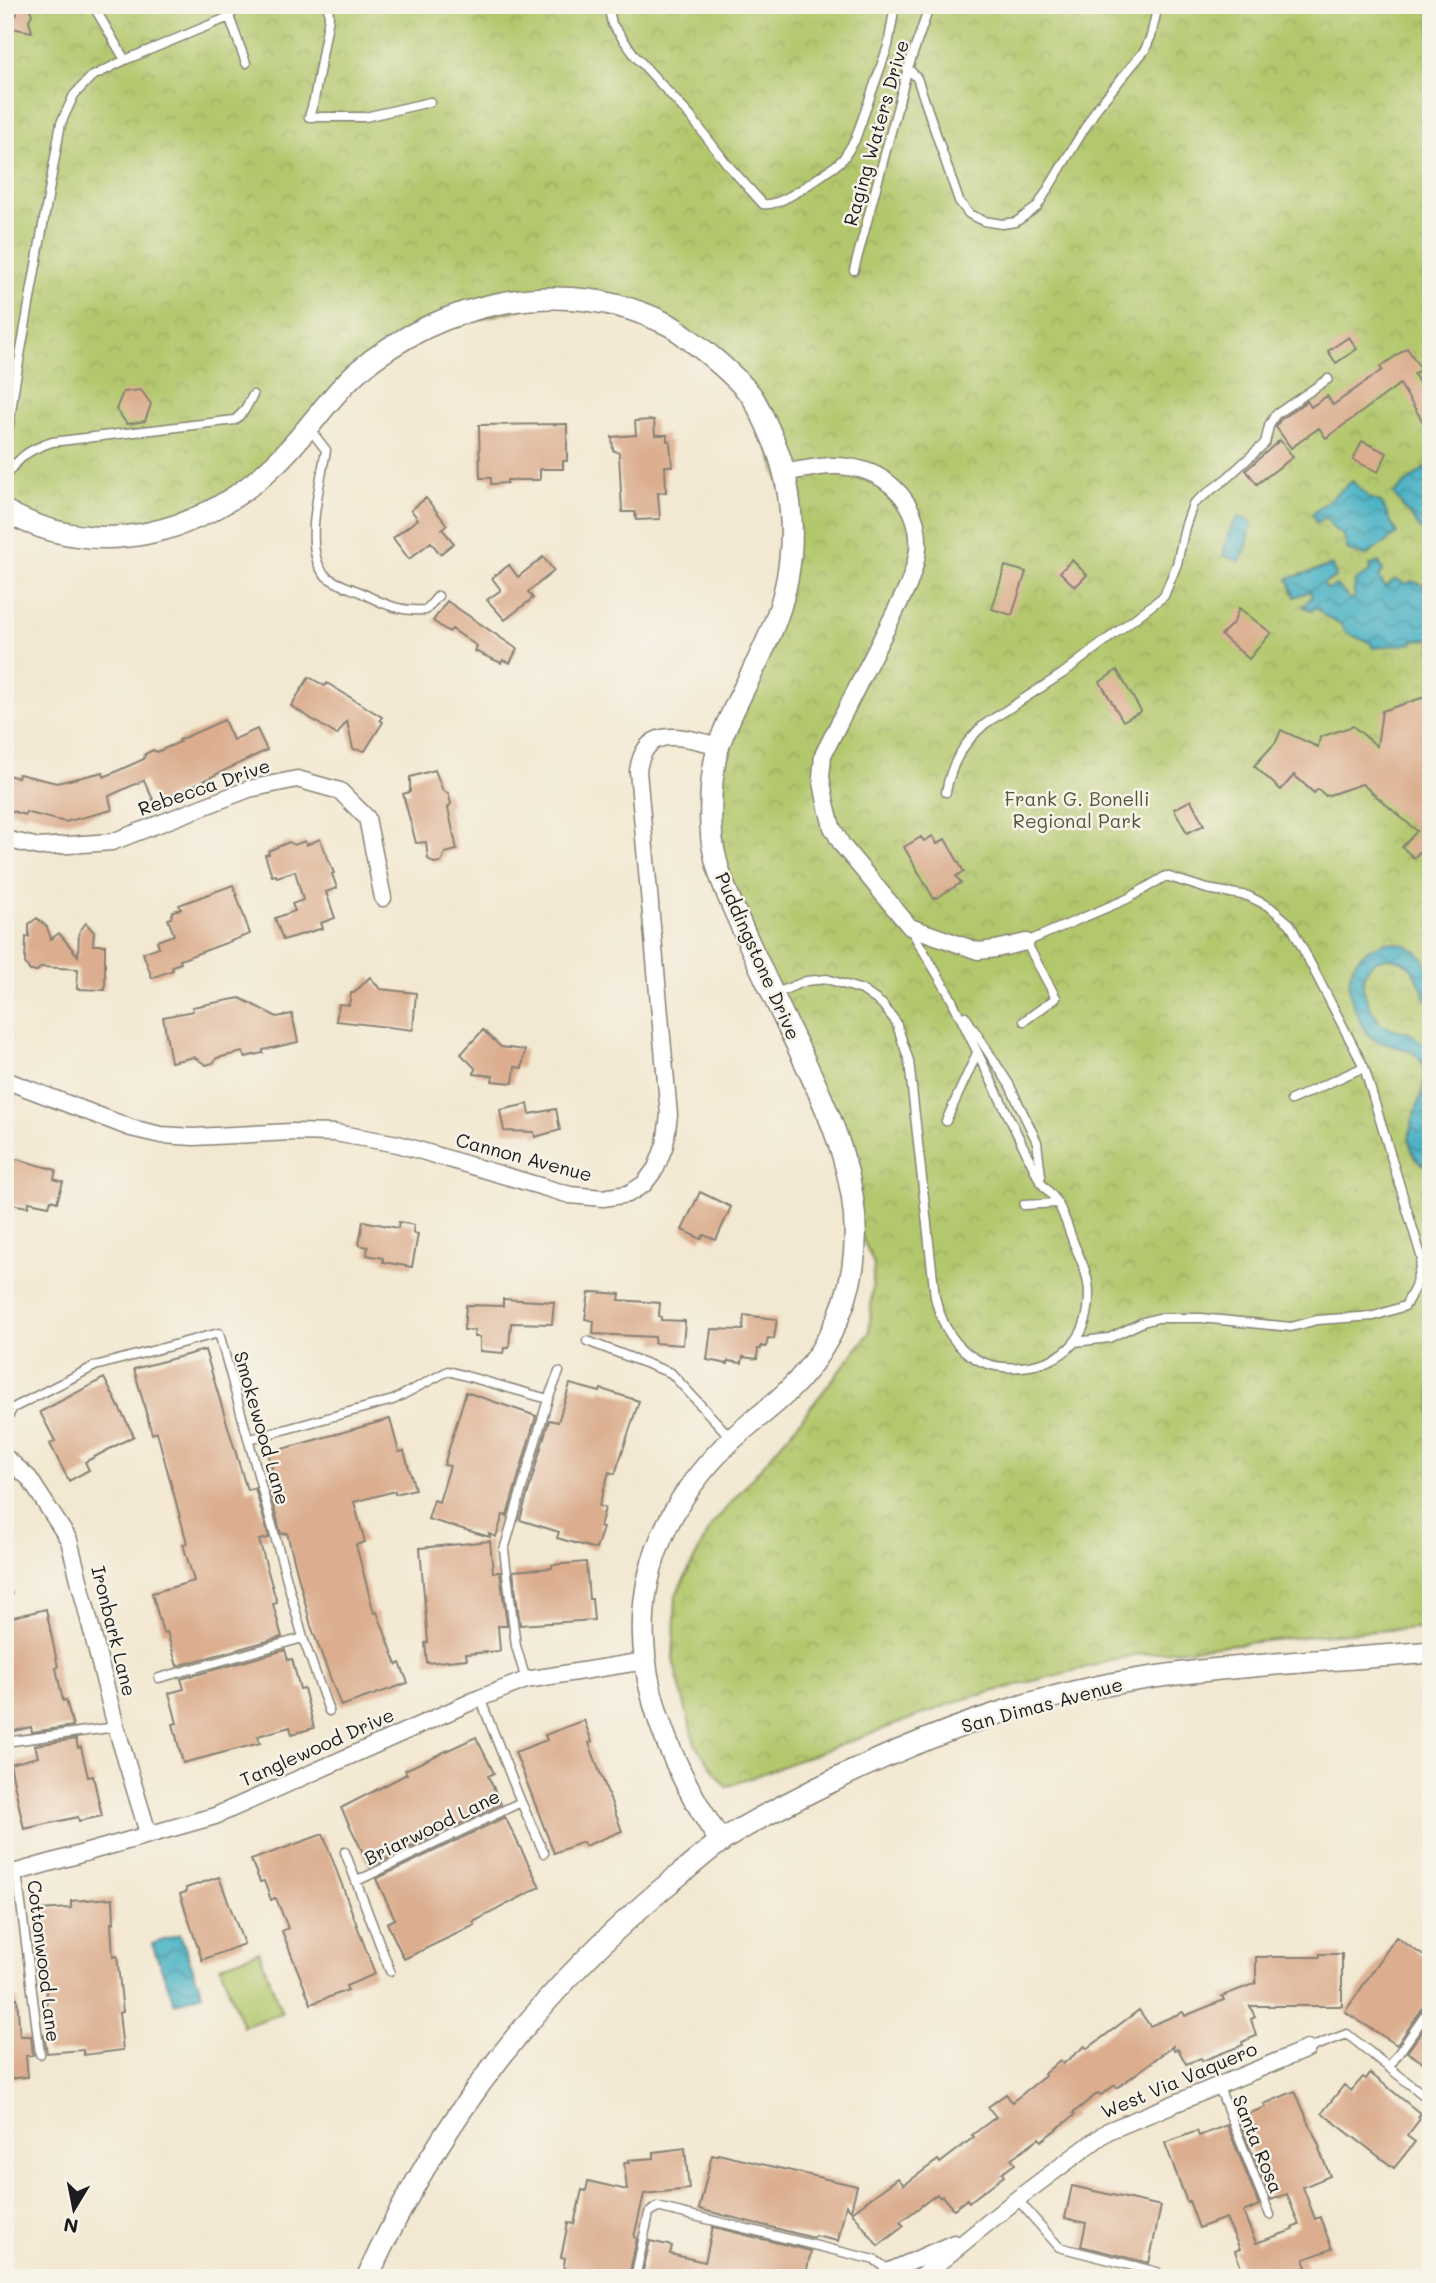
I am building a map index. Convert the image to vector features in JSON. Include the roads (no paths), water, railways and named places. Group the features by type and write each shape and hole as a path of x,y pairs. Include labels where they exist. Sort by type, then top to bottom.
{"street":[{"name":"Puddingstone Drive","path":"5,510 26,522 81,536 110,538 145,534 181,525 217,508 251,485 279,461 354,374 403,339 458,313 510,300 566,297 620,305 670,325 718,361 754,399 779,450 793,528 789,566 777,616 719,746 711,794 711,835 721,880 828,1111 848,1168 856,1223 849,1289 836,1325 811,1365 788,1392 732,1439 699,1474 672,1512 652,1564 644,1602 642,1635 652,1699 664,1736 698,1808 721,1842"},
{"path":"783,473 821,467 848,467 876,473 896,488 909,504 916,527 918,549 908,586 823,755 821,777 832,827 842,845 910,927 978,951 1026,942"},
{"name":"Cannon Avenue","path":"5,1080 131,1128 161,1135 194,1137 335,1133 398,1144 570,1195 603,1198 628,1194 644,1184 656,1168 665,1145 669,1115 638,771 640,759 646,748 658,738 671,736 719,746"},
{"name":"Rebecca Drive","path":"5,839 39,847 112,842 249,789 297,779 340,791 367,818 383,898"},
{"name":"Ironbark Lane","path":"5,1457 29,1478 69,1539 116,1727 148,1833"},
{"name":"San Dimas Avenue","path":"367,2278 409,2193 440,2141 505,2049 543,2004 636,1909 721,1842 771,1811 910,1744 1034,1703 1094,1688 1216,1670 1431,1652"},
{"name":"Tanglewood Drive","path":"11,1872 215,1816 526,1680 645,1661"},
{"name":"West Via Vaquero","path":"920,2278 1017,2199 1108,2131 1307,2049"},
{"name":"West Via Vaquero","path":"891,2275 972,2235"}],"lane":[{"path":"93,5 125,60"},
{"path":"225,5 246,63"},
{"path":"5,453 61,123 74,95 91,77 229,17 239,5"},
{"path":"328,5 329,18 309,117 365,117 430,102"},
{"path":"608,5 612,24 636,57 691,117 740,179 768,206 780,201 843,159 855,140 888,46 895,5"},
{"name":"Raging Waters Drive","path":"854,270 908,68 930,5"},
{"path":"908,68 918,78 959,201 969,214 984,221 1002,224 1016,222 1037,207 1097,108 1145,50 1158,5"},
{"path":"946,792 955,760 975,732 1062,674 1164,596 1177,564 1193,504 1227,478 1265,443 1275,415 1328,379"},
{"path":"5,476 19,458 31,449 52,442 235,420 253,395"},
{"path":"308,427 326,450 313,537 314,556 326,576 381,603 408,611 426,610 438,596"},
{"path":"1024,1021 1056,998 1026,942 1127,899 1166,876 1207,889 1248,897 1270,907 1290,924 1364,1068 1422,1259 1415,1287 1405,1306 1374,1316 1317,1321 1290,1327 1201,1318 1158,1318 1109,1338 1075,1342"},
{"path":"910,927 949,994 1009,1084 1037,1142 1041,1183"},
{"path":"772,995 792,985 827,979 862,990 881,1004 896,1021 909,1061 934,1297 939,1317 955,1342 979,1361 1006,1368 1035,1366 1059,1355 1075,1342 1085,1325 1090,1293 1087,1276 1058,1203 1041,1183 949,994"},
{"path":"946,1121 977,1053"},
{"path":"1291,1100 1364,1068"},
{"path":"1024,1205 1058,1203"},
{"name":"Smokewood Lane","path":"5,1421 13,1408 95,1366 219,1333 303,1638 329,1711"},
{"path":"587,1341 671,1373 732,1439"},
{"path":"250,1439 393,1400 448,1371 548,1399"},
{"path":"526,1680 516,1646 504,1550 558,1372"},
{"path":"159,1678 303,1638"},
{"name":"Briarwood Lane","path":"480,1698 544,1853"},
{"path":"5,1742 116,1727"},
{"name":"Briarwood Lane","path":"357,1881 521,1802"},
{"name":"Briarwood Lane","path":"345,1852 390,1971"},
{"name":"Cottonwood Lane","path":"11,1872 40,2054"},
{"path":"1389,2067 1431,2007"},
{"path":"1307,2049 1347,2034 1431,2101"},
{"name":"Santa Rosa","path":"1218,2085 1270,2215"},
{"path":"1017,2199 1059,2247 1157,2272 1156,2278"},
{"path":"635,2278 649,2213 657,2207 876,2260 891,2275"}],"water":[{"path":"1431,463 1431,542 1393,494"},
{"path":"1352,481 1369,498 1381,502 1397,534 1366,556 1348,551 1344,536 1335,530 1325,517 1316,523 1312,514"},
{"path":"1238,517 1252,522 1246,549 1240,561 1223,556 1228,535"},
{"path":"1379,562 1383,570 1379,578 1386,587 1395,579 1406,584 1412,581 1423,585 1431,605 1431,639 1373,648 1371,643 1346,633 1341,624 1323,615 1317,607 1311,611 1303,606 1312,597 1310,591 1295,597 1288,579 1332,565 1336,577 1324,583 1324,586 1329,589 1336,585 1351,600 1354,598 1355,581 1370,572 1369,566"},
{"path":"1387,942 1413,949 1421,955 1429,973 1431,1010 1416,975 1402,961 1386,958 1372,964 1364,976 1363,985 1367,1001 1381,1025 1411,1034 1431,1049 1431,1117 1427,1138 1431,1151 1431,1170 1417,1159 1410,1146 1413,1119 1422,1090 1422,1063 1412,1052 1374,1039 1366,1032 1350,991 1349,980 1356,961 1364,953"},
{"path":"180,1934 202,1994 175,2004 152,1944"}],"park label":[{"name":"Frank G. Bonelli Regional Park","path":"1077,810"}]}
